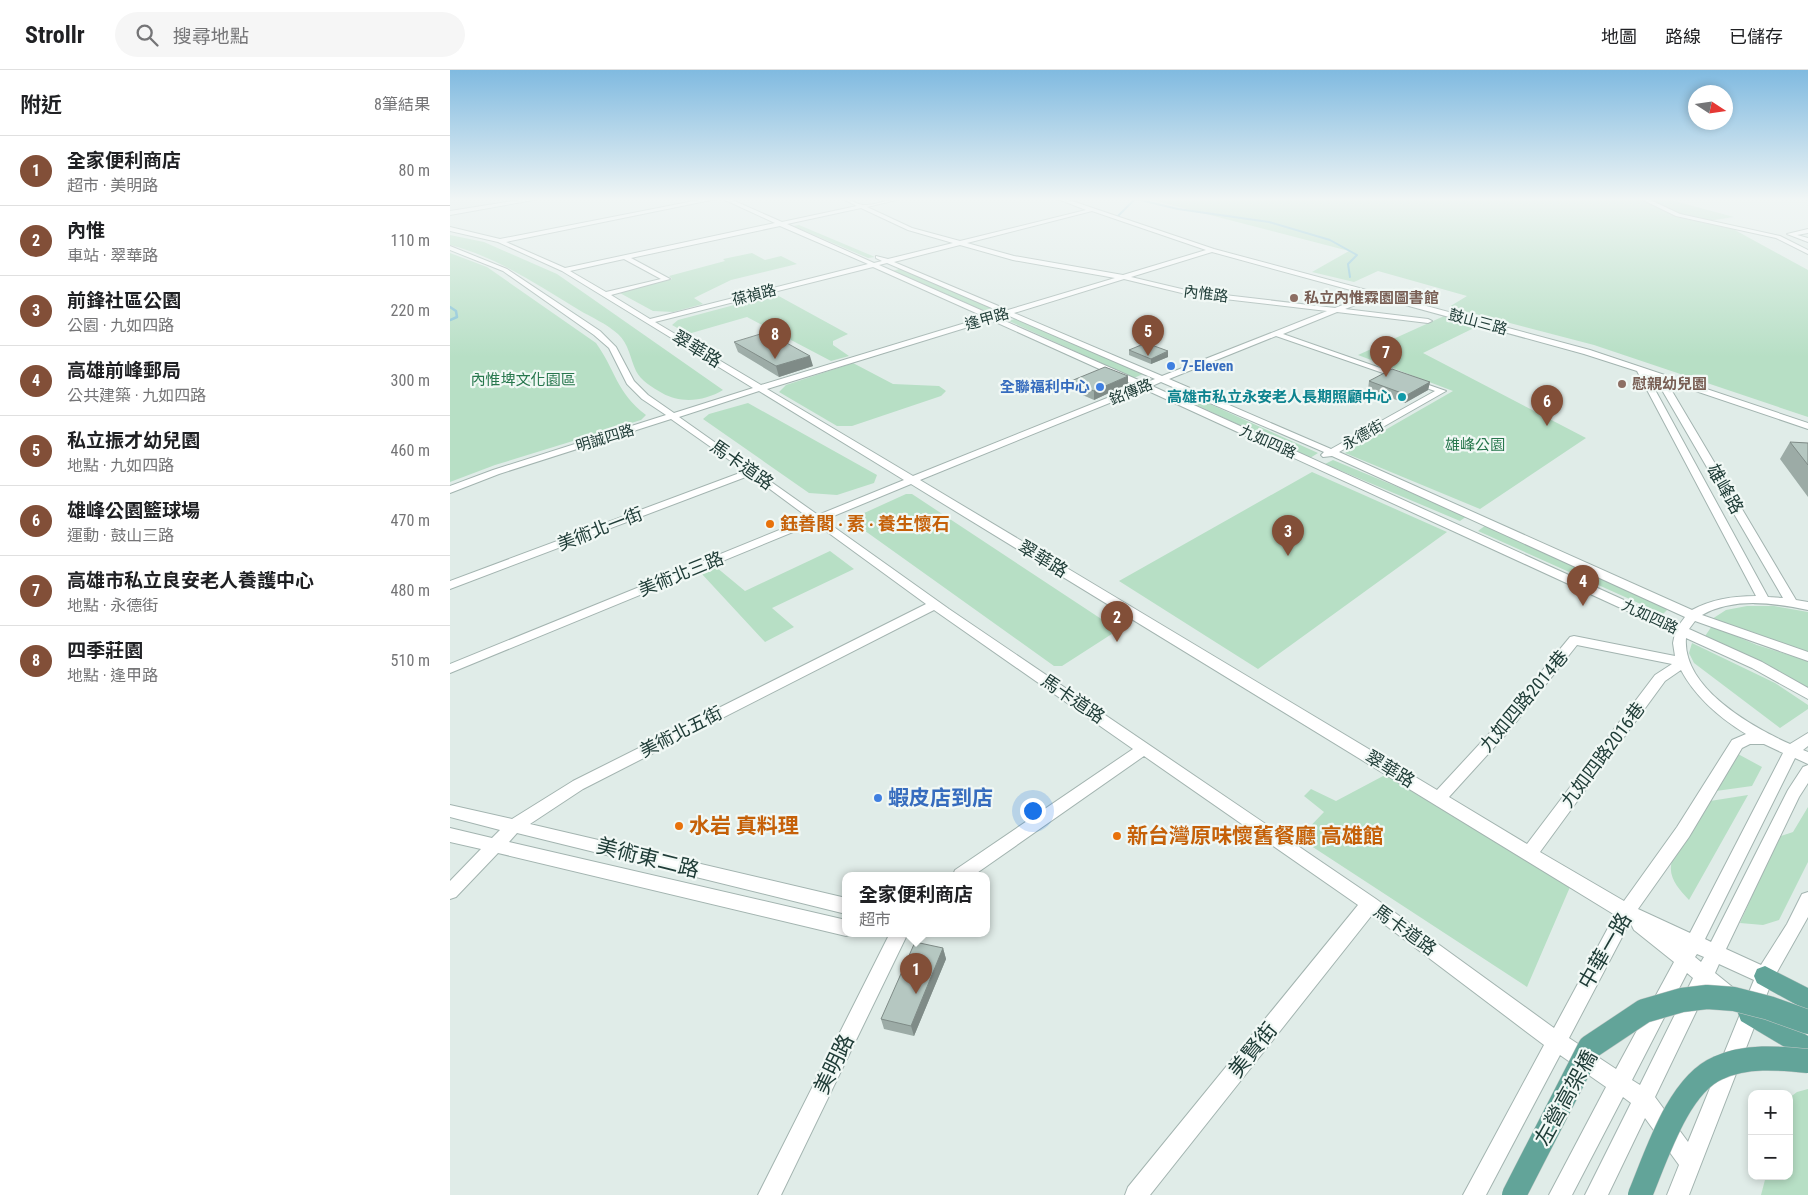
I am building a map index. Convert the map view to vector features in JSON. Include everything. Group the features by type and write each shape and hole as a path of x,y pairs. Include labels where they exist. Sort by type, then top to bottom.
{"main road":[{"path":"1765,976 1808,1000"},
{"name":"左營高架橋","path":"1514,1195 1590,1047 1644,1011 1682,1000 1706,997 1734,999 1769,1008 1808,1022"},
{"path":"1749,1013 1808,1049"},
{"path":"1640,1195 1689,1091 1706,1074 1733,1063 1764,1059 1808,1061"}],"street":[{"name":"馬卡道路","path":"459,252 505,270 597,333 612,347 630,382 645,397 935,604 1370,904 1557,1042 1642,1099 1690,1162"},
{"name":"翠華路","path":"523,252 564,270 651,321 1626,912 1765,976"},
{"path":"564,270 651,252"},
{"name":"九如四路","path":"846,252 1314,462 1680,632 1757,665 1808,694"},
{"name":"葆禎路","path":"651,321 925,252"},
{"name":"內惟路","path":"989,252 1013,258 1123,277 1190,293 1340,309 1428,321"},
{"name":"逢甲路","path":"761,388 1207,252"},
{"name":"鼓山三路","path":"1218,252 1587,352 1808,426"},
{"name":"九如四路","path":"874,255 1010,312 1330,452 1692,615 1808,657"},
{"path":"604,295 667,280 625,257"},
{"name":"銘傳路","path":"913,480 1377,294"},
{"name":"永德街","path":"1276,334 1442,391 1314,462"},
{"name":"雄峰路","path":"1640,369 1764,600"},
{"name":"雄峰路","path":"1658,375 1792,603"},
{"name":"明誠四路","path":"450,490 496,472 761,388"},
{"name":"美術北一街","path":"450,585 751,472"},
{"name":"美術北三路","path":"450,669 913,480"},
{"path":"1800,754 1767,739 1722,709 1692,677 1684,662 1679,646 1680,632 1692,615 1710,605 1726,602 1764,600 1808,606"},
{"name":"美術北五街","path":"450,892 514,826 578,785 935,604"},
{"name":"九如四路2014巷","path":"1438,798 1504,727 1574,640 1684,662"},
{"name":"九如四路2016巷","path":"1530,854 1660,678 1684,662"},
{"path":"1560,1195 1693,943 1808,738"},
{"name":"中華一路","path":"1474,1195 1626,912 1683,832 1737,744 1748,739 1767,739"},
{"path":"965,872 1144,749"},
{"path":"1596,1195 1793,794 1808,771"},
{"name":"美術東二路","path":"450,811 842,905"},
{"name":"美術東二路","path":"450,835 842,927"},
{"path":"1678,1195 1765,976 1793,930 1808,899"},
{"name":"美賢街","path":"1136,1195 1370,904"},
{"name":"翠華路","path":"1626,912 1749,1013"},
{"name":"美明路","path":"769,1195 896,937"}],"green space":[{"path":"471,252 506,252 557,274 723,390 709,397 693,400 677,399 662,393 647,384 638,375 625,342 614,330 501,264"},
{"path":"853,252 862,252 875,257 868,258"},
{"path":"1348,252 1774,252 1808,270 1808,417 1594,345 1449,307 1467,296 1378,271 1354,282 1312,272"},
{"name":"內惟埤文化園區","path":"450,253 487,267 596,343 628,398 646,415 641,420 495,465 450,482"},
{"path":"752,253 765,260 781,256 797,264 731,280 694,298 703,304 673,312 653,311 618,292 672,279 669,276 725,261 723,259"},
{"path":"902,268 998,310 989,313 893,271"},
{"path":"775,294 848,334 833,341 833,345 849,356 831,361 747,317 688,334 672,325 678,320"},
{"name":"雄峰公園","path":"1444,316 1478,326 1423,353 1586,438 1480,509 1345,453 1453,391 1358,355"},
{"path":"1017,318 1143,374 1134,378 1009,321"},
{"path":"853,363 893,384 939,386 946,391 941,396 852,426 837,426 779,392 786,385"},
{"path":"1181,391 1318,453 1310,458 1173,394"},
{"path":"748,403 877,475 874,483 837,495 809,493 703,419 709,414"},
{"path":"1333,460 1467,516 1460,521 1325,464"},
{"path":"1312,472 1447,532 1258,669 1119,581"},
{"path":"906,494 912,494 1118,630 1062,666 1054,666 851,519"},
{"path":"1486,525 1670,607 1663,614 1478,531"},
{"path":"830,551 854,569 772,608 794,627 765,642 701,573 716,567 745,591"},
{"path":"1747,606 1774,606 1808,612 1808,653 1712,619 1726,610"},
{"path":"1712,626 1757,645 1808,661 1808,689 1703,639"},
{"path":"1692,643 1775,683 1808,705 1808,709 1780,728 1694,663 1689,653"},
{"path":"1738,754 1762,767 1752,786 1716,791"},
{"path":"1385,775 1570,887 1527,987 1299,838 1324,812 1304,796 1311,789 1336,801"},
{"path":"1748,795 1689,900 1678,887 1673,877 1671,872 1672,861 1710,801"},
{"path":"1808,807 1808,862 1779,920 1763,925 1740,923 1778,837 1793,832"},
{"path":"1808,1089 1808,1195 1761,1195 1765,1180 1793,1180 1793,1095"}],"building":[{"path":"767,332 810,356 776,366 734,342"},
{"path":"1146,343 1168,351 1151,359 1129,350"},
{"path":"1105,367 1128,376 1094,391 1071,381"},
{"path":"1392,369 1430,382 1407,395 1369,381"},
{"path":"1790,442 1808,443 1808,465"},
{"path":"915,942 943,948 911,1026 881,1019"}],"waterway":[{"path":"1350,277 1348,264 1357,255 1351,252"},
{"path":"450,307 456,311 457,317 450,320"}],"place":[{"name":"私立內惟霖園圖書館","path":"1294,298"},
{"name":"私立振才幼兒園","path":"1148,356"},
{"name":"四季莊園","path":"775,359"},
{"name":"7-Eleven","path":"1171,366"},
{"name":"高雄市私立良安老人養護中心","path":"1386,377"},
{"name":"慰親幼兒園","path":"1622,384"},
{"name":"全聯福利中心","path":"1100,387"},
{"name":"高雄市私立永安老人長期照顧中心","path":"1402,397"},
{"name":"雄峰公園籃球場","path":"1547,426"},
{"name":"鈺善閣 ‧ 素 ‧ 養生懷石","path":"770,524"},
{"name":"前鋒社區公園","path":"1288,556"},
{"name":"高雄前峰郵局","path":"1583,606"},
{"name":"內惟","path":"1117,642"},
{"name":"蝦皮店到店","path":"878,798"},
{"name":"水岩 真料理","path":"679,826"},
{"name":"新台灣原味懷舊餐廳 高雄館","path":"1117,836"},
{"name":"全家便利商店","path":"916,994"}]}
